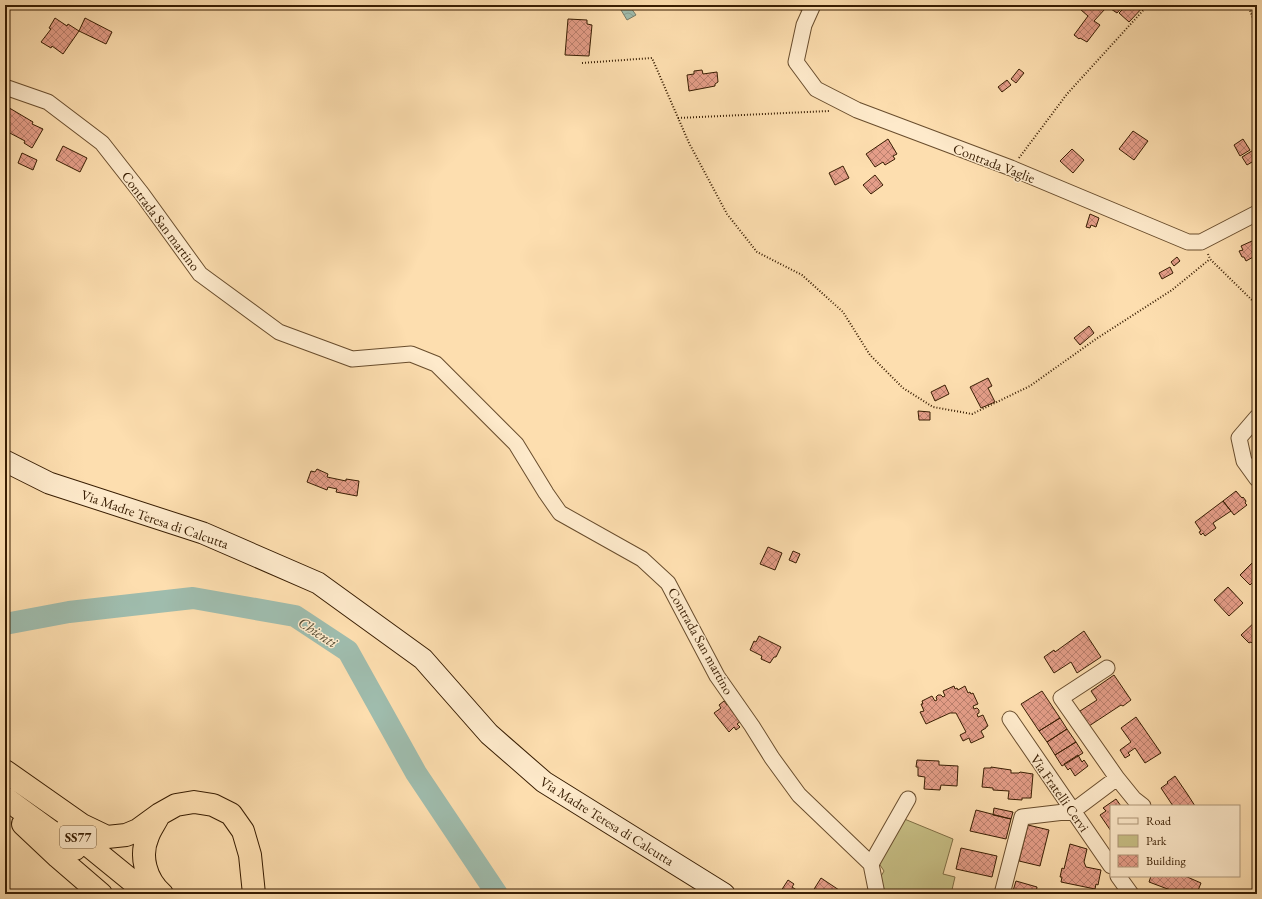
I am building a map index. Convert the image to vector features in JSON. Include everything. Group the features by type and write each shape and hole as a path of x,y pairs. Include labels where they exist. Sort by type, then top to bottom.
{"highway":[{"path":"5,771 82,825 107,837 126,835 138,830 160,814 176,805 194,802 213,805 231,814 243,831 250,855 254,894"},
{"name":"SS77","path":"5,784 74,833 148,894"},
{"name":"SS77","path":"5,798 63,839 130,894"},
{"path":"5,807 58,857 101,894"},
{"path":"160,814 147,837 143,855 147,874 162,894"}],"main road":[{"name":"Via Madre Teresa di Calcutta","path":"5,462 49,483 203,533 318,583 423,658 489,734 544,782 724,894"}],"street":[{"name":"Contrada Vaglie","path":"812,5 804,25 796,62 816,89 856,110 1011,168 1188,242 1201,242"},
{"name":"Contrada San martino","path":"5,87 48,102 102,143 142,194 200,274 280,332 352,359 411,354 436,364 516,444 560,513 642,559 668,583 717,676 790,783 799,795 871,864"},
{"path":"1201,242 1257,213"},
{"path":"1257,417 1239,438 1244,461 1257,479"},
{"path":"1107,668 1061,698 1117,778 1134,799 1142,805"},
{"name":"Via Fratelli Cervi","path":"1010,720 1110,865"},
{"path":"1002,894 1022,817 1073,811 1117,778"},
{"path":"877,894 871,864 908,800"},
{"path":"1119,877 1131,894"}],"path":[{"path":"1011,168 1067,94 1148,5"},
{"path":"1248,5 1257,29"},
{"path":"582,63 652,58 689,143 727,214 756,252 802,274 843,312 870,355 903,388 934,406 972,414 1030,386 1096,339 1172,290 1210,259"},
{"path":"678,118 856,110"},
{"path":"1201,242 1210,259 1257,306"}],"green space":[{"path":"902,818 953,839 943,874 955,877 951,894 883,894 880,878 884,871 876,859"}],"water":[{"path":"618,5 629,5 636,15 627,20"}],"building":[{"path":"787,5 803,5 802,10 787,8"},
{"path":"1085,5 1101,5 1105,9 1094,21 1100,25 1087,42 1074,35 1088,16 1081,10"},
{"path":"1115,5 1124,5 1117,13 1111,9"},
{"path":"1127,5 1145,5 1129,22 1119,13"},
{"path":"55,18 67,26 68,24 79,31 63,54 52,46 51,48 41,42 51,29 49,28"},
{"path":"85,18 112,32 106,44 79,31"},
{"path":"568,19 587,20 587,24 592,25 589,56 565,55"},
{"path":"1019,69 1024,73 1016,83 1011,79"},
{"path":"702,70 703,74 717,72 718,82 715,86 689,91 687,75 694,74 694,71"},
{"path":"1007,80 1011,85 1002,92 998,87"},
{"path":"6,106 33,122 32,124 43,129 32,148 24,143 25,141 6,131 5,132"},
{"path":"1133,131 1148,141 1134,160 1119,149"},
{"path":"888,139 897,154 893,156 895,159 885,165 883,162 875,167 866,154"},
{"path":"1243,139 1250,150 1240,156 1234,145"},
{"path":"63,146 87,158 80,172 56,160"},
{"path":"1072,149 1084,160 1073,173 1060,161"},
{"path":"1255,149 1257,152 1257,159 1247,165 1242,157"},
{"path":"22,153 37,160 33,170 18,163"},
{"path":"843,166 849,178 835,185 829,173"},
{"path":"875,175 883,185 871,194 863,185"},
{"path":"1090,214 1099,218 1096,227 1091,225 1090,228 1086,227"},
{"path":"1252,241 1256,250 1252,251 1255,256 1246,261 1239,251 1243,250 1241,246"},
{"path":"1177,257 1180,261 1174,266 1171,262"},
{"path":"1170,267 1173,273 1162,279 1159,273"},
{"path":"1089,326 1094,333 1080,345 1074,338"},
{"path":"988,378 992,386 988,388 995,402 981,408 970,387"},
{"path":"945,385 949,394 935,401 931,392"},
{"path":"918,411 930,412 930,420 919,420"},
{"path":"317,469 328,474 327,477 346,481 346,479 359,481 357,496 336,492 337,489 328,487 327,490 307,482 311,471 315,472"},
{"path":"1236,491 1242,498 1243,497 1247,505 1234,515 1223,501"},
{"path":"1223,501 1231,511 1213,523 1216,528 1205,536 1203,533 1201,535 1199,532 1201,531 1195,522"},
{"path":"768,547 782,553 775,570 760,564"},
{"path":"793,551 800,554 796,563 789,560"},
{"path":"1254,561 1257,564 1257,588 1252,583 1250,585 1240,575"},
{"path":"1228,587 1243,603 1229,616 1214,600"},
{"path":"1257,620 1257,648 1241,635"},
{"path":"1084,631 1101,657 1077,673 1071,662 1054,673 1044,657 1054,650 1055,652"},
{"path":"759,636 781,647 776,657 774,657 770,663 761,659 762,656 750,650 754,641 756,642"},
{"path":"1114,675 1131,700 1089,726 1080,711 1097,700 1091,691"},
{"path":"954,686 955,689 957,688 958,690 965,686 968,693 973,693 978,704 973,706 974,709 977,708 979,710 979,713 977,714 978,717 983,715 988,726 981,731 984,737 971,743 969,738 963,741 960,735 966,732 956,713 950,713 926,724 920,712 924,711 921,704 923,704 922,701 932,696 935,701 937,700 936,697 938,695 943,697 945,696 943,691"},
{"path":"1042,691 1060,718 1039,731 1021,704"},
{"path":"724,701 727,705 730,703 733,706 730,709 741,721 737,724 740,727 736,730 734,727 729,732 714,713 721,708 719,705"},
{"path":"1136,717 1161,753 1145,763 1135,748 1128,753 1130,755 1125,758 1120,750 1131,742 1121,728"},
{"path":"1060,718 1067,729 1047,742 1039,731"},
{"path":"1067,729 1076,742 1055,755 1047,742"},
{"path":"1076,742 1083,753 1062,766 1055,755"},
{"path":"1078,755 1082,762 1084,760 1088,766 1075,776 1070,768 1068,770 1064,764"},
{"path":"917,760 939,761 939,765 958,766 957,786 941,785 940,790 924,789 925,777 918,776 918,767 916,767"},
{"path":"991,767 1011,770 1011,773 1020,772 1033,774 1031,798 1022,798 1022,800 1008,799 1009,791 993,790 993,788 982,787 984,768"},
{"path":"1175,776 1194,805 1172,805 1161,788 1168,783 1167,782"},
{"path":"1116,799 1120,805 1110,805 1110,830 1100,815 1106,811 1103,808"},
{"path":"994,808 1013,812 1011,819 993,815"},
{"path":"976,810 1011,819 1006,839 970,831"},
{"path":"1028,825 1049,830 1040,866 1019,861"},
{"path":"1070,844 1087,849 1084,862 1086,867 1101,870 1098,885 1096,884 1095,889 1061,882 1062,877 1060,877 1062,868 1064,869"},
{"path":"961,848 997,856 992,877 956,869"},
{"path":"1151,877 1187,877 1201,883 1197,893 1181,894 1149,882"},
{"path":"821,878 845,894 828,894 825,892 823,894 811,894"},
{"path":"788,880 794,884 792,887 801,893 800,894 779,894"},
{"path":"1016,881 1037,887 1036,893 1012,894"},
{"path":"859,890 865,894 856,894"}],"waterway":[{"name":"Chienti","path":"5,624 69,612 193,598 295,616 348,651 416,773 497,894"}]}
